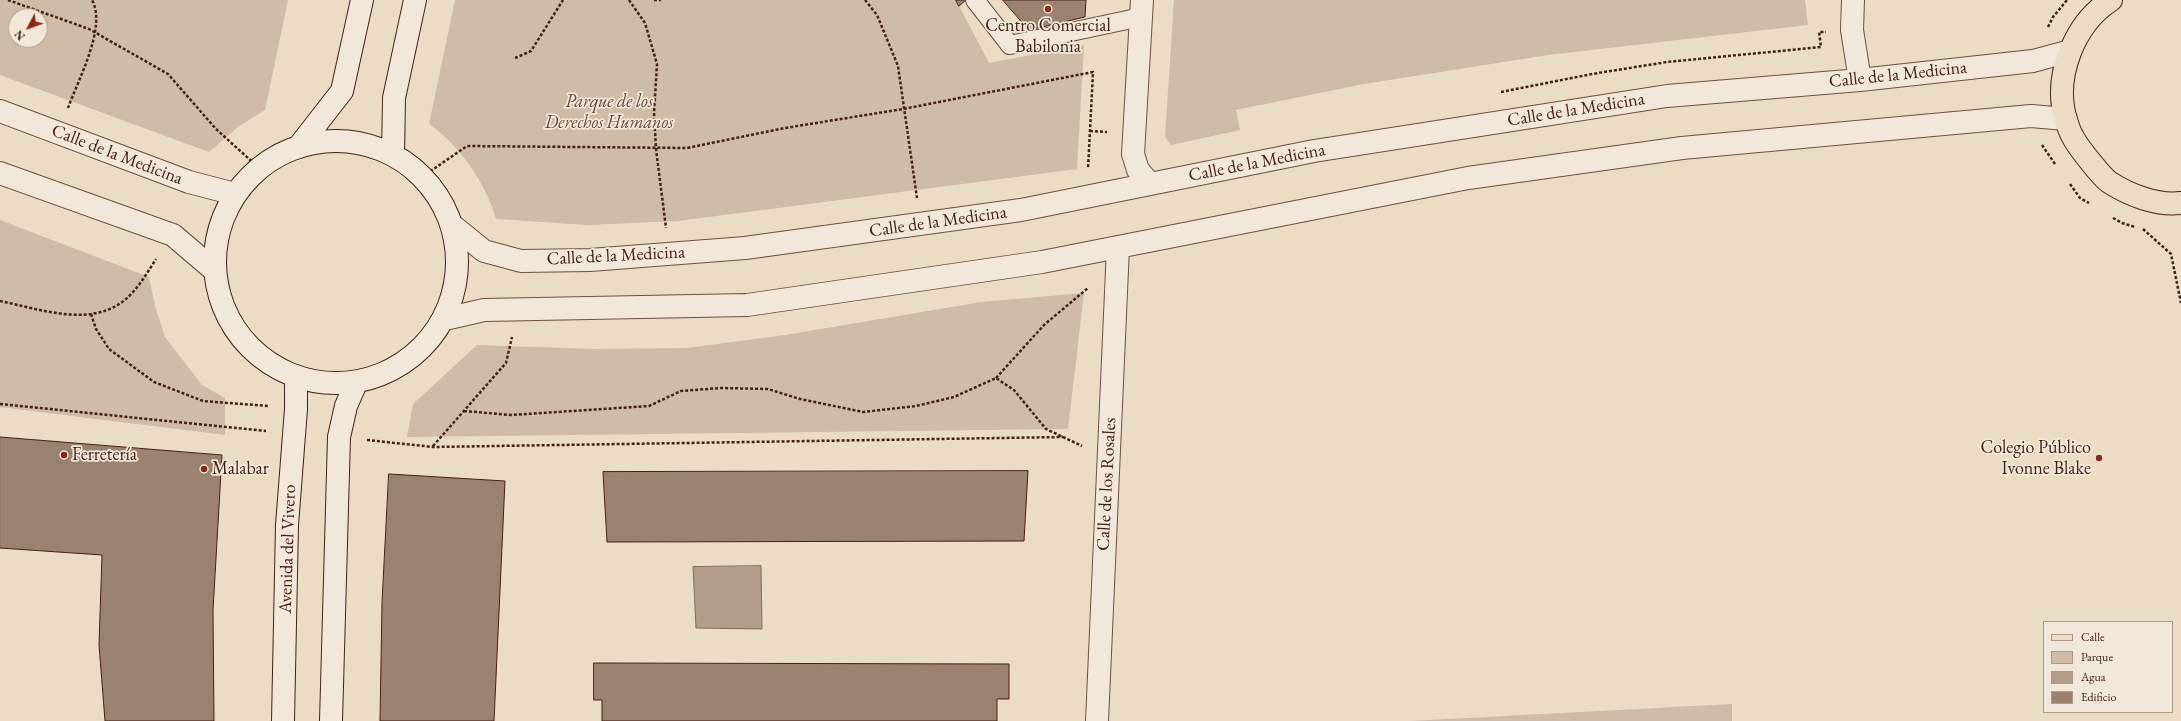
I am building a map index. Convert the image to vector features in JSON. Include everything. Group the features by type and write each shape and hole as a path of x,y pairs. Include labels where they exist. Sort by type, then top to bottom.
{"main road":[{"path":"2111,0 2086,23 2070,51 2063,81 2066,119 2072,137 2108,181 2142,199 2180,205"}],"street":[{"path":"300,145 348,140 393,154 430,184 453,226 458,274 445,319 415,356 373,379 356,383 326,384 296,378 280,370 243,340 220,298 214,270 215,250 223,216 235,194 259,168 300,145 342,91 362,0"},
{"path":"393,154 394,98 415,0"},
{"path":"1853,0 1852,30 1860,80"},
{"path":"1141,8 1134,154 1138,170 1150,184"},
{"name":"Calle de la Medicina","path":"453,226 484,251 521,261 590,260 745,248 1021,210 1322,150 1668,96 1860,80 2033,60 2070,51"},
{"name":"Calle de la Medicina","path":"0,111 189,182 235,194"},
{"path":"445,319 484,310 747,305 1042,262 1117,255 1468,178 1682,148 2031,116 2066,119"},
{"path":"0,173 173,236 214,270"},
{"name":"Calle de los Rosales","path":"1097,721 1117,255"},
{"name":"Avenida del Vivero","path":"283,721 287,525 296,409 296,378"},
{"path":"331,721 339,437 346,406 356,383"}],"lane":[{"path":"975,0 1010,46 1141,8"}],"path":[{"path":"8,0 96,33 168,74 216,129 259,168"},
{"path":"59,133 96,33 96,8 92,0"},
{"path":"516,58 531,51 563,0"},
{"path":"629,0 645,22 657,64 654,113 656,149 662,209 671,253"},
{"path":"654,0 661,0"},
{"path":"865,0 877,15 898,66 903,109 921,224"},
{"path":"422,178 467,146 656,149 687,148 785,128 903,109 1093,72 1088,173"},
{"path":"0,301 76,316 105,313 133,292 173,236"},
{"path":"464,411 511,415 650,406 681,391 721,388 768,389 800,399 863,412 916,406 954,397 996,378 1044,325 1117,255"},
{"path":"433,447 506,363 519,309"},
{"path":"91,314 96,329 109,349 154,382 203,401 296,409"},
{"path":"996,378 1014,390 1046,429 1108,457"},
{"path":"0,404 294,434"},
{"path":"339,437 433,447 1063,437"}],"green space":[{"path":"0,0 288,0 265,110 238,127 209,152 0,75"},
{"name":"Parque de los Derechos Humanos","path":"455,0 956,0 989,63 1084,45 1077,169 678,221 588,225 496,219 486,193 470,166 451,142 429,124"},
{"path":"1174,0 1805,0 1808,25 1548,55 1364,84 1236,110 1240,130 1171,145 1165,137"},
{"path":"0,220 149,277 155,306 165,337 202,385 225,398 225,435 0,407"},
{"path":"1084,293 1068,429 407,437 413,404 477,345 594,349 687,348 785,335 981,302"},
{"path":"1732,704 1732,721 1410,721"}],"water":[{"path":"761,566 762,629 696,628 693,567"}],"building":[{"name":"Centro Comercial Babilonia","path":"956,0 966,0 959,6"},
{"name":"Centro Comercial Babilonia","path":"1003,0 1086,0 1085,17 1029,30"},
{"path":"0,437 222,455 213,610 214,721 105,721 99,645 102,555 0,548"},
{"path":"1028,471 1024,541 607,542 603,472"},
{"path":"389,474 505,481 494,721 380,721 382,603"},
{"path":"594,663 1009,664 1009,699 997,699 997,721 602,721 602,700 594,700"}],"place":[{"name":"Centro Comercial Babilonia","path":"1048,9"},
{"name":"Ferretería","path":"64,455"},
{"name":"Colegio Público Ivonne Blake","path":"2099,458"},
{"name":"Malabar","path":"204,469"}]}
